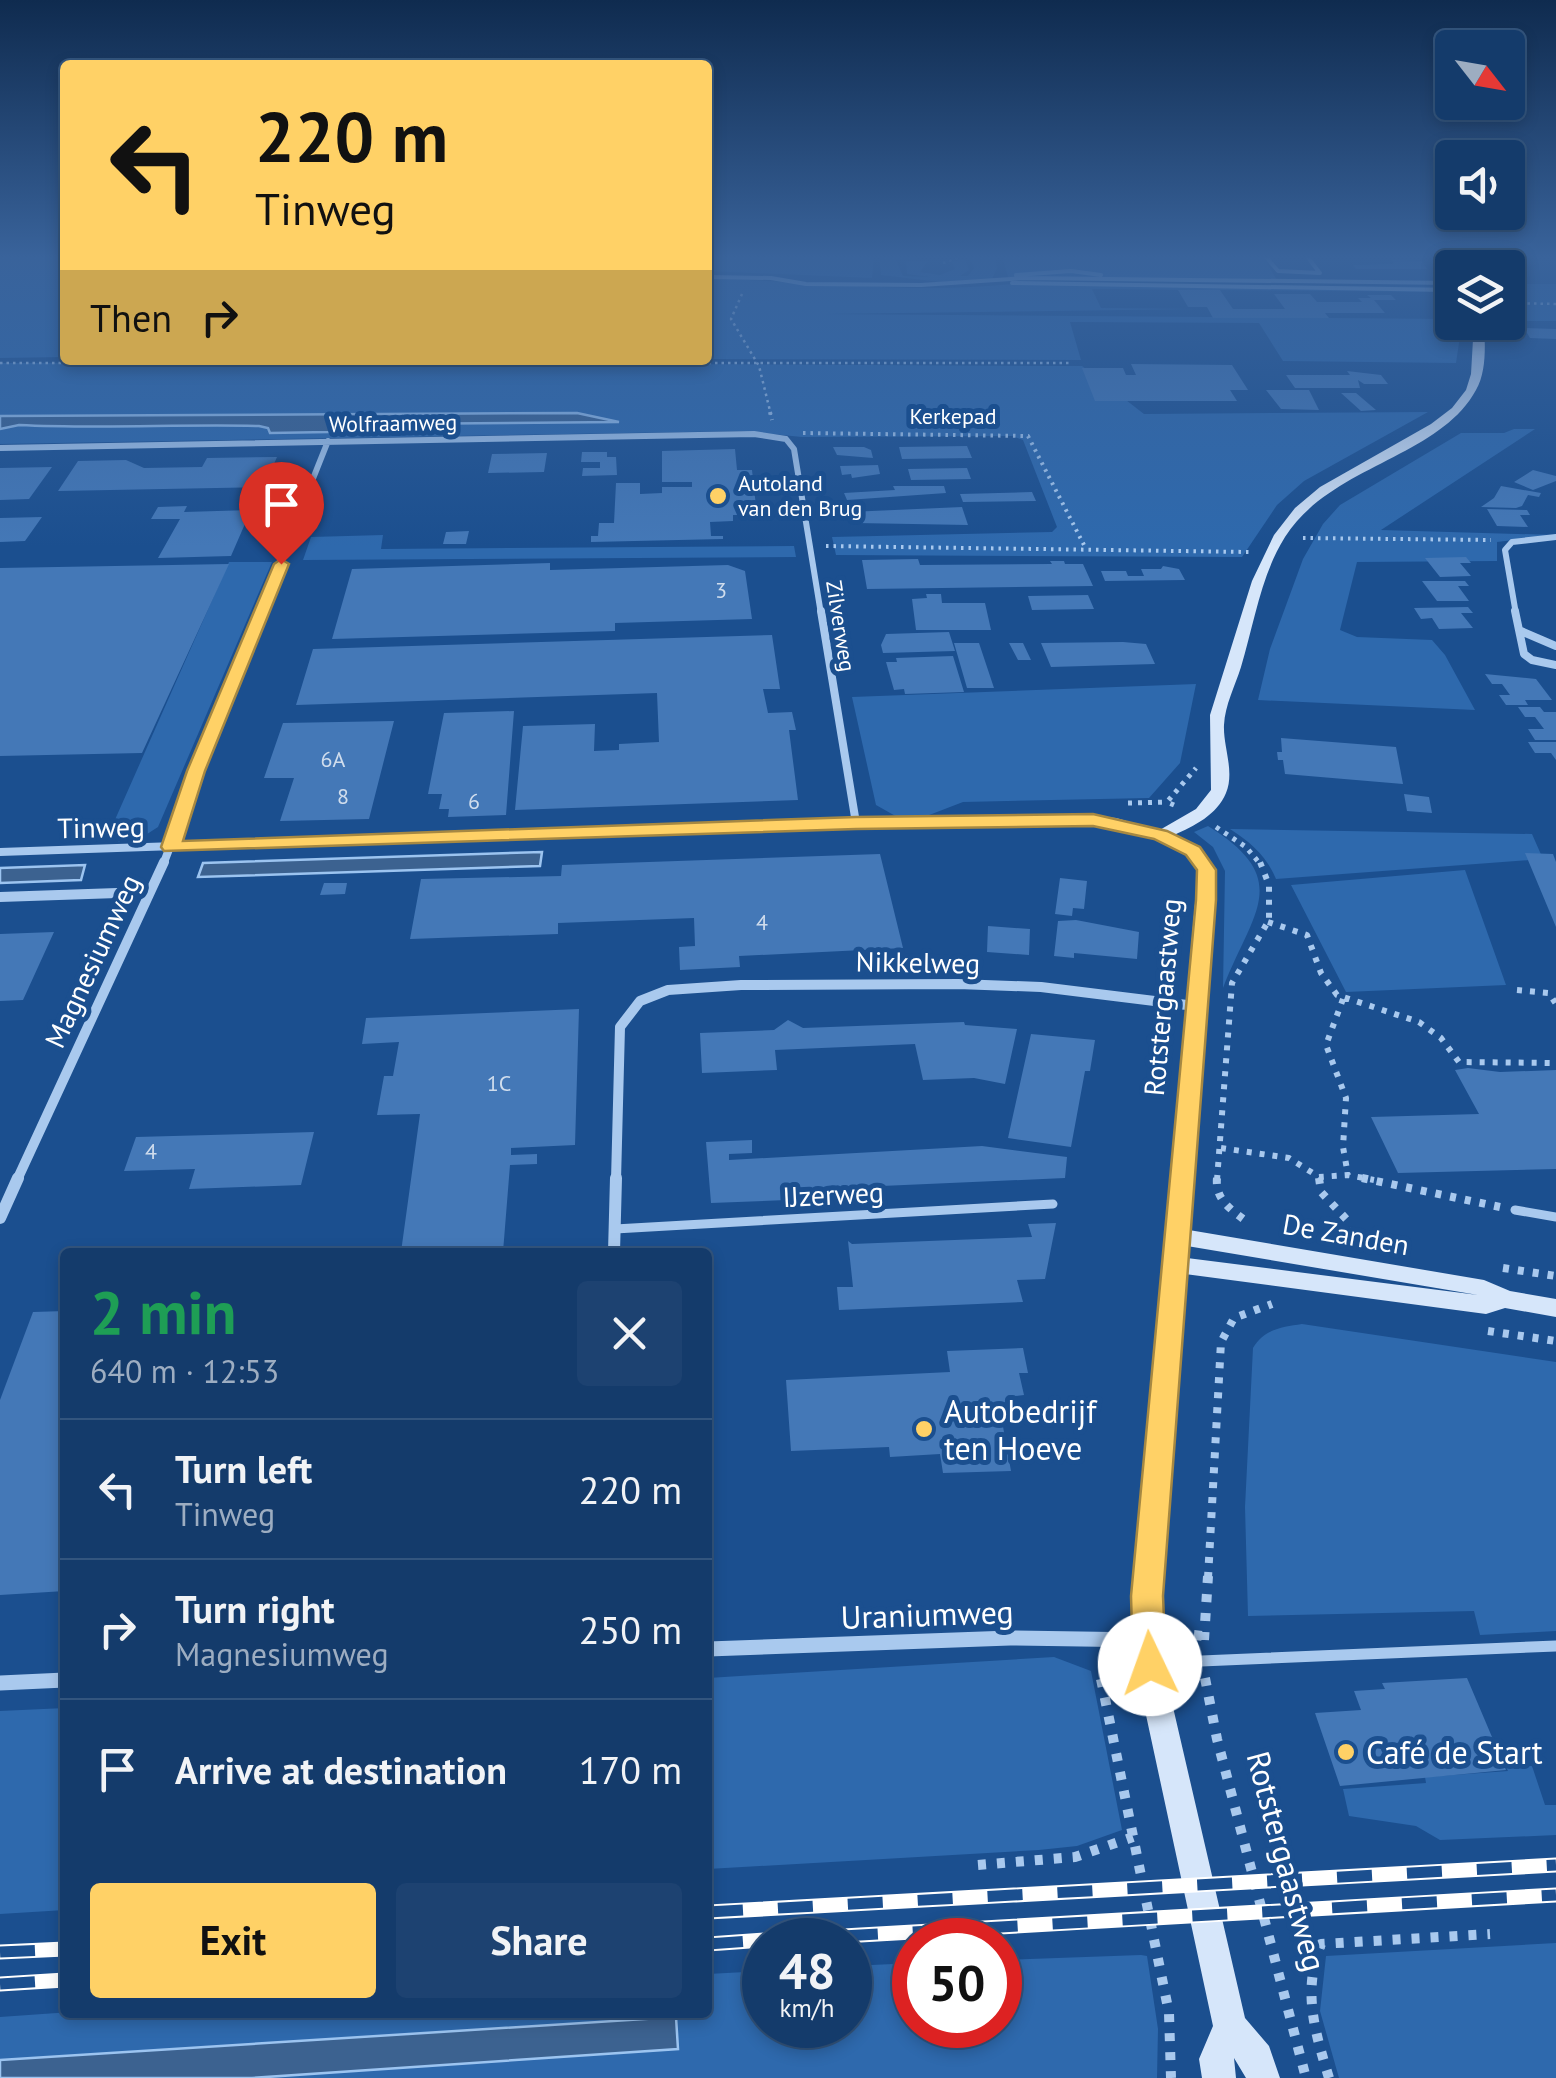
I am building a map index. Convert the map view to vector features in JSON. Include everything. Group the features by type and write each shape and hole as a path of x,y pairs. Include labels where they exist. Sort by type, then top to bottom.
{"street":[{"path":"1160,835 1197,816 1212,802 1220,787 1216,720 1279,536 1300,506 1330,482 1422,433 1458,408 1472,388 1478,353"},
{"name":"Wolfraamweg","path":"0,448 754,434 786,439"},
{"name":"Zilverweg","path":"786,439 794,450 856,823"},
{"name":"Magnesiumweg","path":"0,1218 171,847 196,771 328,441"},
{"path":"1556,537 1512,542 1505,550 1524,654 1556,665"},
{"path":"1521,631 1556,646"},
{"name":"Tinweg","path":"0,852 856,823 1093,820 1160,835"},
{"name":"Rotstergaastweg","path":"1160,835 1193,851 1206,870 1147,1596 1230,2027 1256,2058 1263,2078"},
{"path":"0,897 148,892"},
{"name":"Nikkelweg","path":"615,1229 620,1027 640,1001 668,990 882,983 1040,986 1196,1006"},
{"path":"614,1248 615,1229"},
{"name":"De Zanden","path":"1176,1236 1484,1288 1504,1299 1556,1308"},
{"name":"De Zanden","path":"1174,1264 1466,1302 1486,1304 1504,1299"},
{"name":"Uraniumweg","path":"712,1649 1010,1638 1156,1645"},
{"path":"0,1683 60,1680"},
{"name":"Rotstergaastweg","path":"1218,2078 1216,2059 1230,2027"}],"lane":[{"name":"IJzerweg","path":"615,1229 1053,1204"},
{"path":"1515,1210 1556,1217"},
{"path":"1156,1645 1204,1662 1556,1646"}],"path":[{"path":"750,353 774,429"},
{"path":"0,363 60,363"},
{"path":"712,363 1072,363"},
{"name":"Kerkepad","path":"798,432 1028,436 1085,547"},
{"path":"1335,538 1512,542"},
{"path":"810,546 1251,552"},
{"path":"1217,745 1167,802 1244,843 1258,858 1270,882 1268,922 1238,965 1232,983 1218,1195 1233,1213 1257,1226"},
{"path":"1268,922 1307,935 1334,992 1343,999 1391,1010 1426,1024 1449,1043 1459,1062 1556,1063"},
{"path":"1517,990 1549,993 1556,1004"},
{"path":"1343,999 1326,1045 1346,1098 1343,1147 1348,1174"},
{"path":"1221,1148 1289,1158 1318,1177 1348,1174 1515,1210"},
{"path":"1318,1177 1320,1192 1348,1221 1348,1239"},
{"name":"Rotstergaastweg","path":"1284,1305 1259,1306 1242,1313 1228,1325 1221,1342 1203,1636 1217,1740 1306,2078"},
{"path":"1156,1645 1203,1636"},
{"path":"1101,1679 1170,2013 1171,2078"},
{"path":"978,1865 1075,1857 1133,1837"},
{"path":"1329,2078 1311,2011 1309,1968 1321,1944 1490,1934"}],"shaded area":[{"path":"0,353 60,353 60,357 0,358"},
{"path":"712,353 1079,353 1081,360 712,359"},
{"path":"1278,353 1458,353 1456,363 1283,361"},
{"path":"0,363 1082,366 1144,414 1428,412 1304,481 1277,505 1242,557 836,555 832,537 1052,532 1057,527 1023,440 1012,436 802,437 742,431 0,444 0,429 19,425 141,427 170,422 344,431 384,424 613,421 532,413 0,416"},
{"path":"577,413 619,422 385,424 329,432 270,433 268,428 259,426 19,425 0,429 0,416"},
{"path":"1535,429 1381,530 1556,535 1497,542 1497,561 1357,562 1340,630 1357,637 1432,640 1445,655 1475,710 1258,700 1270,649 1303,559 1323,524 1340,505 1461,433 1504,433"},
{"path":"383,535 381,549 794,546 796,557 303,560 311,537"},
{"path":"229,562 272,562 158,827 144,836 119,842 110,831"},
{"path":"1196,684 1180,763 1149,798 963,802 924,817 899,818 876,805 852,697"},
{"path":"1208,826 1235,845 1251,863 1259,881 1254,918 1223,988 1225,871 1213,847 1194,832"},
{"path":"1230,829 1532,834 1543,859 1276,879 1257,850"},
{"path":"542,852 540,866 198,877 203,863"},
{"path":"85,865 81,880 0,883 0,868"},
{"path":"1465,870 1506,985 1346,992 1291,885"},
{"path":"1302,1324 1556,1362 1556,1631 1480,1635 1474,1611 1248,1616 1245,1507 1253,1348 1268,1333"},
{"path":"1054,1657 1091,1671 1122,1830 1077,1846 1039,1850 712,1869 712,1678"},
{"path":"60,1708 60,1910 0,1914 0,1711"},
{"path":"1532,1766 1545,1805 1556,1805 1556,1835 1440,1840 1416,1826 1349,1816 1343,1789 1426,1783 1425,1777"},
{"path":"1556,1943 1556,2078 1339,2078 1320,2011 1326,1956"},
{"path":"1147,1956 1158,2029 1157,2078 252,2078 678,2049 676,2018 712,2018 712,1974 742,1972 742,2048 872,2048 872,1965 892,1964 892,2048 1022,2048 1022,1959"},
{"path":"60,2013 60,2018 660,2018 0,2060 0,2017"},
{"path":"660,2018 676,2018 678,2049 252,2078 0,2078 0,2060"}],"building":[{"path":"1131,364 1232,365 1248,390 1230,390 1237,401 1095,401 1082,368 1123,368 1126,375 1136,375"},
{"path":"1347,371 1381,375 1388,384 1364,384 1358,380 1360,388 1295,388 1286,375 1350,375"},
{"path":"1266,390 1309,390 1319,410 1281,409"},
{"path":"1341,393 1356,393 1376,410 1361,411"},
{"path":"967,446 972,458 902,459 899,447"},
{"path":"833,447 864,447 871,450 873,458 837,455"},
{"path":"735,449 737,470 752,470 757,515 733,515 733,521 710,522 711,536 723,539 591,542 591,536 598,536 599,523 614,523 616,483 640,483 640,494 662,493 662,487 692,487 692,482 662,482 662,451"},
{"path":"582,452 607,452 607,457 616,457 617,475 582,476 583,468 600,468 600,462 581,462"},
{"path":"547,453 544,472 488,473 492,454"},
{"path":"277,457 264,487 58,491 78,461 126,460 144,468 202,467 207,458"},
{"path":"878,465 880,474 852,478 851,474 842,475 840,466"},
{"path":"52,467 29,499 0,500 0,468"},
{"path":"967,468 971,479 911,480 908,469"},
{"path":"1533,470 1556,476 1556,481 1533,490 1514,482"},
{"path":"893,486 944,486 946,493 847,500 844,493 895,490"},
{"path":"1501,486 1541,493 1539,497 1528,495 1522,506 1516,508 1481,507 1494,498"},
{"path":"1032,492 1036,501 963,502 960,494"},
{"path":"187,506 184,512 251,510 231,556 158,558 180,519 151,519 158,507"},
{"path":"962,507 968,525 856,523 849,512"},
{"path":"1487,509 1527,510 1530,515 1520,515 1528,527 1497,526"},
{"path":"42,517 25,541 0,542 0,518"},
{"path":"469,531 466,544 443,544 446,532"},
{"path":"1466,557 1471,563 1460,563 1471,576 1440,577 1425,558"},
{"path":"918,559 920,565 1064,561 1083,564 1093,586 867,589 862,560"},
{"path":"550,563 550,570 728,565 745,571 752,619 615,623 615,631 332,639 352,569"},
{"path":"229,564 142,753 0,756 0,568"},
{"path":"1141,569 1179,569 1185,580 1105,581 1101,571 1144,576"},
{"path":"1422,581 1465,581 1469,586 1458,586 1469,601 1437,601"},
{"path":"926,594 941,594 942,603 985,603 991,630 916,630 912,599 927,598"},
{"path":"1088,595 1094,609 1032,610 1028,596"},
{"path":"1468,607 1473,613 1461,613 1473,628 1439,629 1432,618 1421,619 1414,608"},
{"path":"949,632 955,651 883,653 881,645 886,634"},
{"path":"772,635 780,689 763,689 768,713 792,712 796,730 789,730 798,800 515,810 523,726 595,724 594,751 619,750 619,744 659,742 657,693 296,705 313,649"},
{"path":"954,643 979,643 994,688 967,688"},
{"path":"1009,643 1023,643 1031,660 1018,660"},
{"path":"1041,643 1146,644 1155,664 1051,667"},
{"path":"953,656 964,692 905,694 904,689 894,690 886,662 897,662 896,658"},
{"path":"1485,674 1536,679 1552,700 1506,705 1499,695 1510,695 1502,684 1492,684"},
{"path":"1518,707 1556,712 1556,740 1535,740 1528,729 1544,729 1535,717 1525,717"},
{"path":"514,711 506,815 448,817 449,809 439,809 442,794 428,794 444,713"},
{"path":"394,721 369,819 280,821 294,778 264,778 283,723"},
{"path":"1281,738 1396,747 1403,784 1285,774 1277,752 1282,752"},
{"path":"1528,742 1556,742 1556,760 1551,753 1535,753"},
{"path":"1404,794 1429,797 1432,813 1407,811"},
{"path":"1525,853 1553,854 1556,927"},
{"path":"880,854 903,948 739,956 740,967 680,970 679,947 695,946 694,918 558,923 558,934 410,939 421,879 561,876 562,865"},
{"path":"1060,878 1087,881 1084,909 1073,908 1072,916 1055,914"},
{"path":"324,883 347,883 345,894 320,895"},
{"path":"1076,920 1139,932 1137,959 1074,953 1074,958 1054,956 1058,921"},
{"path":"988,926 1030,929 1029,955 987,952"},
{"path":"54,932 23,1000 0,1001 0,934"},
{"path":"579,1009 575,1145 511,1148 511,1155 537,1154 537,1164 510,1165 503,1248 402,1248 420,1114 377,1115 384,1076 393,1076 399,1042 362,1044 366,1018"},
{"path":"788,1020 803,1028 964,1022 1017,1029 1005,1084 974,1078 923,1080 915,1044 775,1050 777,1070 702,1073 700,1033 774,1030"},
{"path":"1031,1034 1095,1040 1071,1147 1008,1138"},
{"path":"1455,1070 1500,1072 1556,1070 1556,1169 1398,1173 1371,1117 1479,1114"},
{"path":"314,1132 301,1185 189,1189 195,1169 124,1171 136,1137"},
{"path":"752,1140 752,1153 729,1154 729,1160 982,1146 1067,1157 1065,1178 859,1187 861,1197 711,1203 706,1142"},
{"path":"1056,1223 1045,1279 1017,1280 1023,1302 839,1310 837,1287 853,1287 848,1241 852,1244 1032,1237 1028,1224"},
{"path":"60,1311 60,1591 0,1595 0,1400 33,1312"},
{"path":"1023,1348 1028,1373 1019,1373 1024,1395 1015,1396 1020,1420 1002,1421 1011,1471 943,1473 940,1454 890,1457 889,1447 791,1451 786,1380 950,1372 947,1351"},
{"path":"1467,1678 1506,1770 1340,1786 1315,1713 1361,1710 1354,1691 1385,1689 1382,1683"}],"railway":[{"path":"712,1912 1556,1865"},
{"path":"872,1934 1556,1895"},
{"path":"712,1944 742,1942"},
{"path":"0,1952 60,1949"},
{"path":"0,1984 60,1980"}],"place":[{"name":"Autoland van den Brug","path":"718,496"},
{"name":"Autobedrijf ten Hoeve","path":"924,1429"},
{"name":"Café de Start","path":"1346,1752"}],"route":[{"path":"281,564 196,771 171,847 856,823 1093,820 1139,827 1193,851 1202,860 1206,900 1147,1596 1150,1664"}]}
